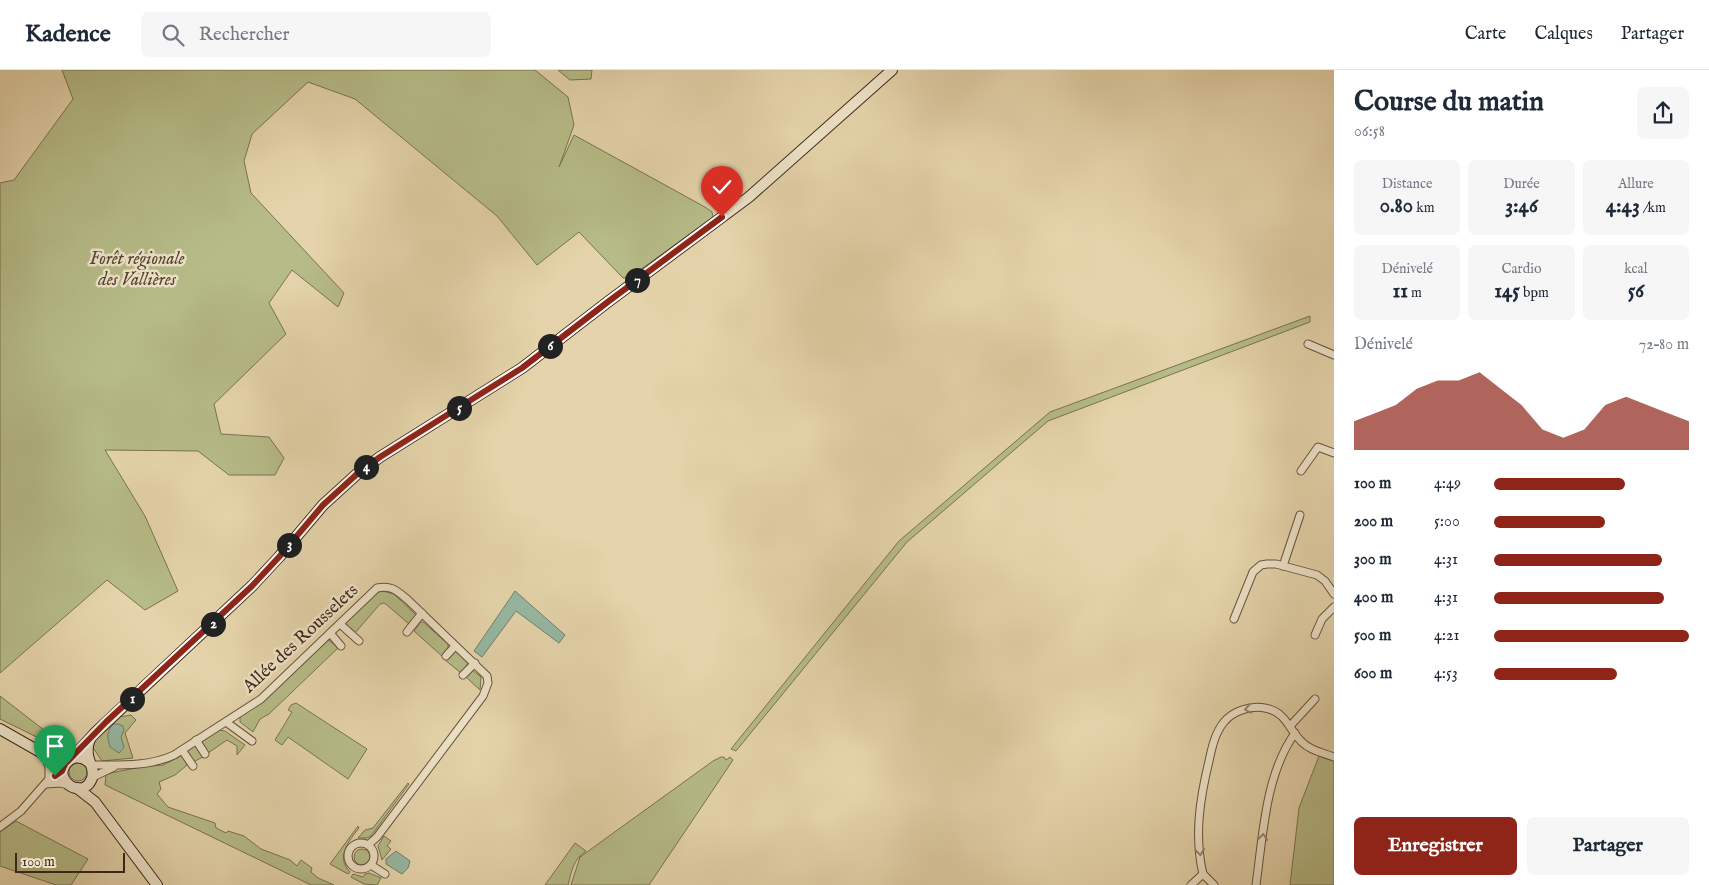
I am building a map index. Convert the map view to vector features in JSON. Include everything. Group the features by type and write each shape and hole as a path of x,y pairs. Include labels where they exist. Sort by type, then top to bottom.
{"street":[{"path":"0,827 21,811 47,781 90,738 252,586 340,488 380,457 522,368 737,206 892,70"},
{"path":"1308,344 1334,355"},
{"path":"1301,471 1318,447 1334,453"},
{"path":"1283,566 1300,515"},
{"path":"1234,619 1253,572 1261,565 1283,566 1317,575 1333,590"},
{"name":"Allée des Rousselets","path":"91,764 114,766 162,760 182,750 261,698 377,588 387,586 399,589 487,676 488,684 486,692 381,832 368,845 361,843 350,848 348,857 350,865 357,869 365,869 371,865"},
{"path":"1315,635 1322,619 1334,607"},
{"path":"408,632 422,613"},
{"path":"340,624 359,641"},
{"path":"330,633 341,646"},
{"path":"446,656 456,646"},
{"path":"464,675 474,663"},
{"path":"1291,725 1315,699"},
{"path":"1214,885 1203,874 1198,830 1200,802 1215,736 1224,721 1239,711 1252,707 1273,710 1291,725 1302,743 1309,748 1334,757"},
{"path":"226,722 252,740"},
{"path":"0,729 43,754 66,764 82,758 91,764"},
{"path":"1256,885 1271,788 1288,743 1295,733"},
{"path":"90,738 87,752 93,772 91,779 95,802"},
{"path":"196,740 205,754"},
{"path":"182,750 193,766"},
{"path":"43,754 49,766 47,781"},
{"path":"66,764 64,778 95,802 157,885"},
{"name":"Allée des Rousselets","path":"91,779 114,766"},
{"path":"47,781 82,788 91,779"},
{"path":"368,845 374,856 371,865 385,874"},
{"path":"1191,885 1203,874"}],"green space":[{"name":"Forêt régionale des Vallières","path":"62,70 535,70 568,97 574,125 559,167 574,135 705,207 712,212 713,217 629,278 623,278 579,232 537,265 497,216 355,99 308,82 252,134 244,161 251,193 344,293 338,307 292,270 269,303 286,334 214,404 221,434 269,437 284,458 275,475 229,475 198,451 105,450 145,516 178,591 145,610 107,580 0,673 0,183 14,180 73,99"},
{"path":"558,70 592,70 591,79 570,80"},
{"path":"1310,316 1310,322 1048,421 907,542 736,751 731,749 899,541 1050,412"},
{"path":"382,591 394,594 416,615 409,624 387,605 384,603 380,604 355,633 345,623 376,593"},
{"path":"421,622 448,644 448,649 443,657 414,631"},
{"path":"327,640 338,648 269,714 260,719 253,732 240,722 240,717 269,695"},
{"path":"455,650 468,663 461,673 445,660"},
{"path":"472,670 481,677 480,690 466,677"},
{"path":"0,696 62,744 57,747 0,719"},
{"path":"296,703 367,749 348,779 288,737 282,745 275,740 292,712 288,710 291,705"},
{"path":"131,715 136,720 125,733 133,758 102,761 94,749 91,749 95,739 119,717"},
{"path":"220,730 225,731 245,745 237,755 237,746 227,740 208,753 201,742"},
{"path":"195,746 203,757 193,762 187,751"},
{"path":"181,756 184,757 187,765 175,775 159,782 161,789 157,794 168,807 215,823 216,828 226,833 228,831 244,836 261,849 290,860 297,866 301,860 312,868 311,872 318,878 334,885 311,885 105,785 106,774 140,767 163,765"},
{"path":"1319,756 1334,761 1334,885 1290,885 1299,808"},
{"path":"721,757 724,757 726,760 730,757 733,760 649,885 571,885 580,857"},
{"path":"78,763 84,766 87,772 84,778 78,781 72,778 69,772 72,766"},
{"path":"408,783 371,836 358,838 365,830 373,828"},
{"path":"16,821 88,859 71,885 56,885 0,866 0,832"},
{"path":"358,826 359,828 345,849 344,861 350,872 348,874 330,864"},
{"path":"384,836 391,841 387,846 391,849 382,860 378,846"},
{"path":"575,843 586,851 576,862 568,885 545,885"},
{"path":"359,849 365,849 370,854 368,863 359,865 354,860 354,854"},
{"path":"369,873 381,878 377,885 364,884 351,877 353,874 363,877"}],"shaded area":[{"path":"515,591 565,635 559,643 516,611 482,657 474,651"},
{"path":"114,724 123,726 124,730 121,737 124,748 119,753 110,747 108,740 108,732"},
{"path":"396,851 410,861 408,868 402,874 386,864 386,859"}],"route":[{"path":"55,776 62,771 68,760 95,733 252,586 340,488 380,457 522,368 722,217"}]}
